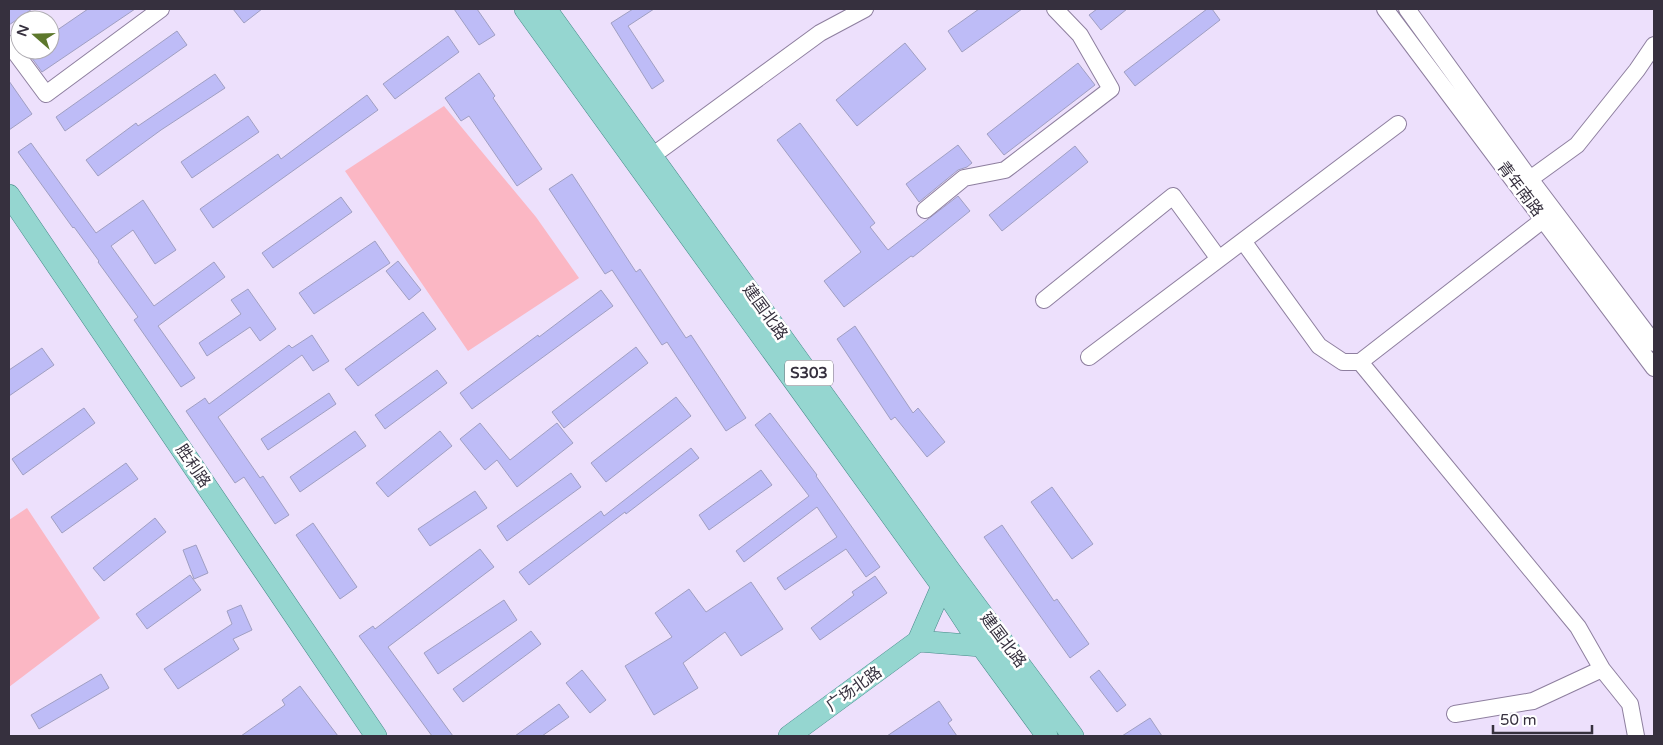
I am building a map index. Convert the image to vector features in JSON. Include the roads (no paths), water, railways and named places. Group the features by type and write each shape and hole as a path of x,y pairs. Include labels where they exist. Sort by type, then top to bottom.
{"main road":[{"name":"建国北路","path":"525,9 947,579 1008,648 1073,736"},
{"name":"建国北路","path":"546,9 652,156 947,579 982,647 1047,736"},
{"name":"胜利路","path":"9,195 376,736"},
{"path":"947,579 918,641 1008,648"},
{"name":"广场北路","path":"789,736 918,641"}],"street":[{"path":"9,44 46,94 161,9"},
{"path":"652,156 820,33 865,9"},
{"path":"925,210 964,178 1005,170 1112,88 1080,35 1055,9"},
{"name":"青年南路","path":"1385,9 1654,368"},
{"path":"1407,9 1530,179 1654,343"},
{"path":"1530,179 1576,145 1637,70 1654,45"},
{"path":"1089,357 1398,124"},
{"path":"1044,300 1173,196 1219,259"},
{"path":"1243,241 1319,346 1342,362 1360,362 1542,220"},
{"path":"1360,362 1578,627 1602,669 1630,704 1636,736"},
{"path":"1455,714 1533,701 1602,669"}]}
